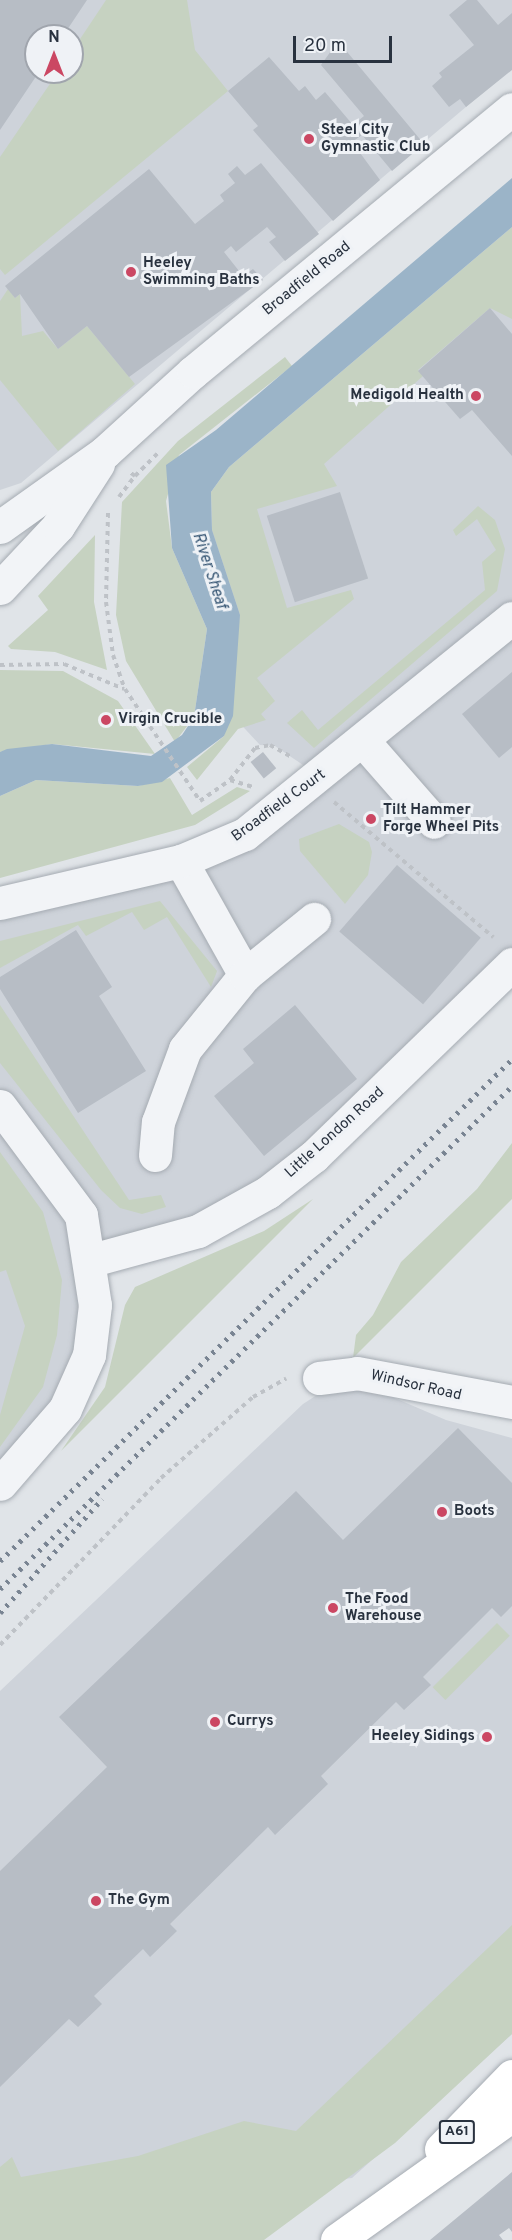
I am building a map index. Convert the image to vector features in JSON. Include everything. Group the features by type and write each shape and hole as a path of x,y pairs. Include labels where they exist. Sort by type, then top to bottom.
{"highway":[{"name":"A61","path":"404,2190 512,2076"},
{"name":"A61","path":"337,2240 512,2115"}],"street":[{"name":"Broadfield Road","path":"0,527 105,452 193,372 512,109"},
{"name":"Broadfield Road","path":"0,588 58,526 105,452"},
{"name":"Broadfield Court","path":"0,903 182,861 245,834 315,782 512,618"},
{"path":"364,741 434,822"},
{"path":"182,861 245,975"},
{"path":"154,1155 158,1122 185,1049 245,975 314,919"},
{"name":"Little London Road","path":"92,1260 198,1231 268,1192 314,1156 506,954"},
{"path":"0,1106 73,1200 92,1260 94,1321 78,1384 40,1443 0,1484"},
{"name":"Windsor Road","path":"319,1378 357,1373 512,1402"}],"path":[{"path":"105,452 135,476 105,524 108,625 125,689 164,742 200,801 230,780 251,750 266,745 303,765 315,782 506,954"},
{"path":"0,664 64,664 125,689"},
{"path":"0,1645 161,1478 253,1397 283,1380 319,1378"}],"shaded area":[{"path":"0,0 512,0 512,68 21,483 0,490"},
{"path":"512,227 512,964 268,1192 92,1261 89,1355 0,1484 0,903 181,861 314,782 303,765 275,746 260,745 233,716 212,530"},
{"path":"350,1389 383,1393 446,1420 512,1438 512,2034 352,2178 0,2222 0,1691 303,1404 320,1393"}],"green space":[{"path":"106,0 187,0 195,50 228,91 5,275 0,269 0,157 50,84 84,84 84,33"},
{"path":"512,227 512,319 490,308 418,370 423,376 324,464 337,486 257,509 287,608 351,590 354,599 257,678 275,701 261,714 266,720 238,729 197,780 187,767 224,736 240,615 212,530 211,492 229,467"},
{"path":"8,289 15,298 20,294 22,336 43,331 58,349 87,326 135,384 58,451 0,380 0,301"},
{"path":"285,357 292,366 179,455 166,501 172,548 207,629 194,717 175,742 126,661 116,615 122,502 178,441"},
{"path":"478,506 495,520 505,549 497,591 314,748 287,723 302,710 318,730 485,590 482,562 496,550 477,519 456,536 453,530"},
{"path":"95,535 94,602 107,670 55,652 11,649 8,646 48,610 38,596"},
{"path":"0,670 63,671 118,701 155,754 52,744 0,752"},
{"path":"170,778 192,815 237,787 250,791 195,825 0,878 0,796 36,780 138,786"},
{"path":"339,824 369,842 372,852 368,875 345,904 300,851 299,839"},
{"path":"160,901 217,971 211,987 167,917 144,930 132,912 86,936 78,925 0,968 0,941"},
{"path":"0,1005 129,1200 161,1195 166,1207 142,1214 120,1208 101,1190 0,1063"},
{"path":"512,1143 512,1199 353,1358 356,1335 373,1315 401,1262 477,1189"},
{"path":"0,1152 43,1212 62,1280 57,1335 43,1387 0,1447 0,1415 25,1326 6,1270 0,1272"},
{"path":"313,1199 61,1451 105,1387 125,1305 135,1287 264,1231"},
{"path":"497,1623 510,1636 445,1700 433,1687"},
{"path":"512,1925 512,2034 395,2143 264,2240 0,2240 0,2167 12,2157 21,2177 138,2156 244,2121 296,2131"}],"water":[{"name":"River Sheaf","path":"512,178 512,227 229,467 211,492 212,530 240,615 233,716 224,736 162,782 138,786 36,780 0,796 0,752 7,749 52,744 151,756 182,735 194,717 207,629 172,548 166,465 216,430"}],"building":[{"path":"0,0 87,0 71,24 24,24 24,84 31,84 0,130"},
{"path":"467,0 477,0 498,25 512,13 512,70 466,107 460,99 449,107 432,86 442,77 439,73 474,45 449,15"},
{"name":"Steel City Gymnastic Club","path":"338,41 424,144 392,171 362,135 352,142 380,180 333,221 253,130 258,126 228,91 269,57 299,91 305,86 316,100 325,92 353,125 364,116 321,65"},
{"name":"Heeley Swimming Baths","path":"261,163 319,234 285,261 269,242 276,237 267,227 236,252 231,246 224,252 243,276 253,269 263,280 129,377 87,326 58,349 20,294 15,298 5,286 149,169 195,224 224,201 220,195 235,183 228,174 237,166 245,175"},
{"name":"Medigold Health","path":"490,308 512,334 512,456 472,410 460,419 418,371"},
{"path":"340,492 368,579 295,602 267,516"},
{"path":"512,672 512,747 499,758 462,714"},
{"path":"263,752 276,768 264,778 251,762"},
{"path":"397,865 481,938 423,1004 339,931"},
{"path":"76,930 112,987 99,996 146,1071 78,1113 0,989 0,977"},
{"path":"295,1005 357,1079 264,1156 214,1096 254,1063 243,1049"},
{"path":"458,1428 512,1483 512,1606 501,1617 492,1608 423,1677 431,1685 404,1710 396,1702 321,1776 328,1784 275,1835 268,1827 170,1924 177,1931 150,1957 143,1949 94,1996 102,2004 78,2027 69,2019 0,2087 0,1871 107,1767 59,1717 296,1491 343,1540"},
{"path":"512,2172 512,2232 509,2228 499,2235 503,2240 430,2240"}],"railway":[{"path":"0,1561 512,1059"},
{"path":"0,1589 512,1086"},
{"path":"0,1613 102,1499"}],"place":[{"name":"Steel City Gymnastic Club","path":"309,139"},
{"name":"Heeley Swimming Baths","path":"131,272"},
{"name":"Medigold Health","path":"476,396"},
{"name":"Virgin Crucible","path":"106,720"},
{"name":"Tilt Hammer Forge Wheel Pits","path":"371,819"},
{"name":"Boots","path":"442,1512"},
{"name":"The Food Warehouse","path":"333,1608"},
{"name":"Currys","path":"215,1722"},
{"name":"Heeley Sidings","path":"487,1737"},
{"name":"The Gym","path":"96,1901"}]}
